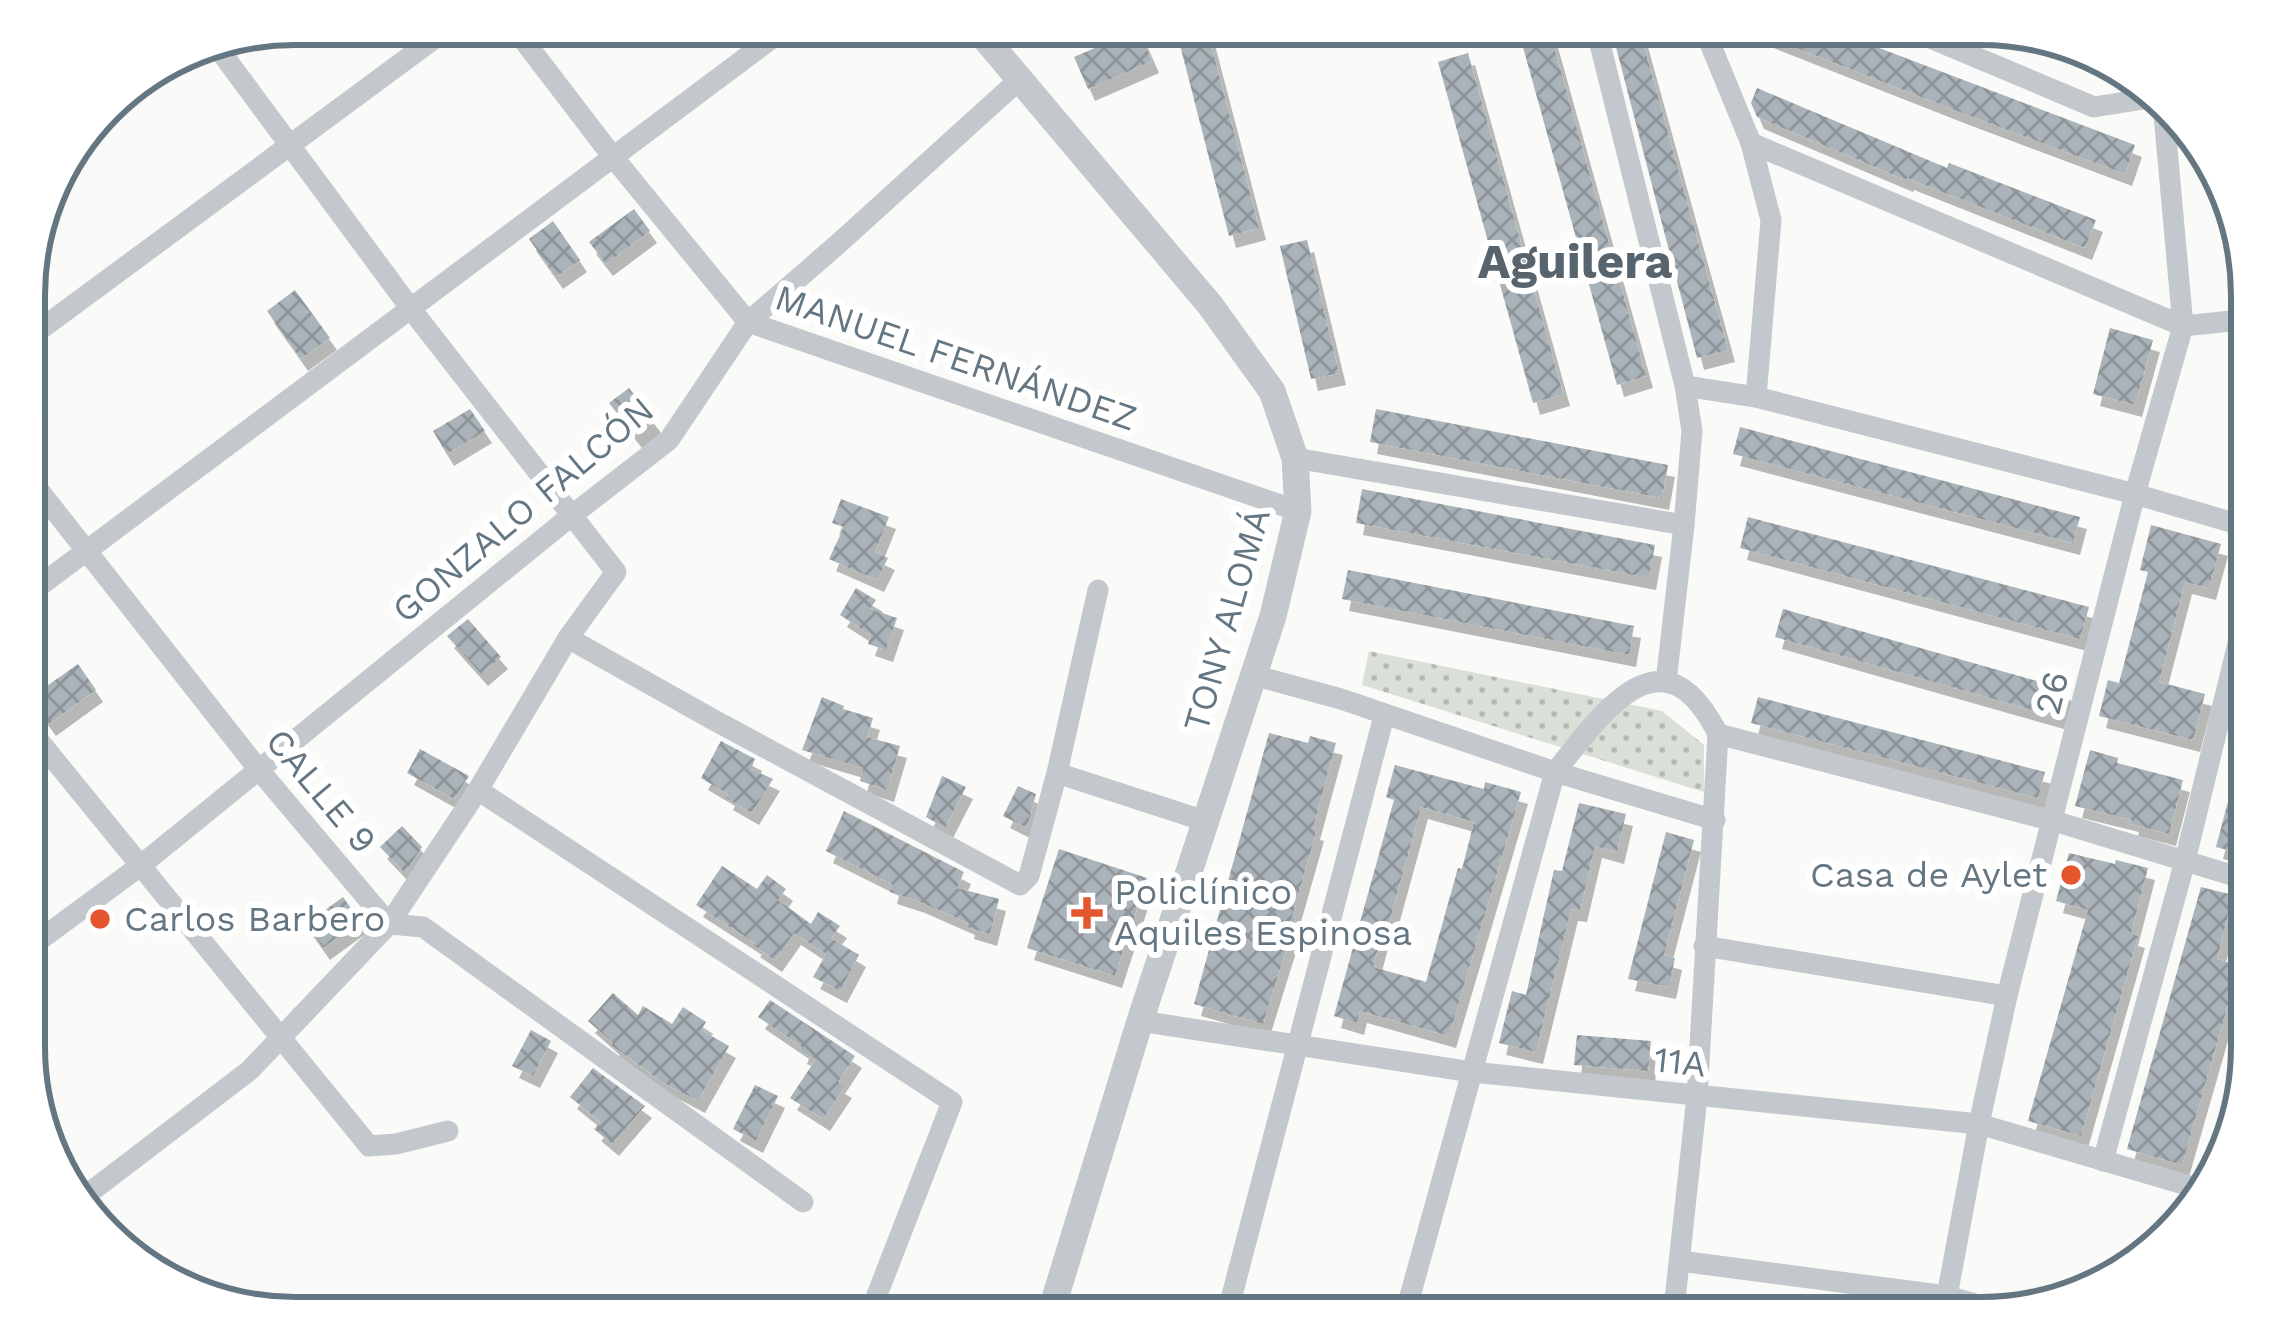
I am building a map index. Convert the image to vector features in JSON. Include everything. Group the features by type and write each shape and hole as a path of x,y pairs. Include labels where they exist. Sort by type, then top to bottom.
{"street":[{"path":"45,326 426,45"},
{"name":"MANUEL FERNÁNDEZ","path":"527,45 748,322 1298,511"},
{"path":"45,582 763,45"},
{"name":"TONY ALOMÁ","path":"992,45 1210,304 1271,391 1295,458 1298,511 1273,616 1056,1297"},
{"path":"1599,45 1685,386 1692,431 1666,682"},
{"path":"1711,45 1751,143 1772,220 1756,397"},
{"path":"1947,45 2093,107 2138,101"},
{"path":"91,1191 250,1070 389,924 478,790 568,638 616,572 411,309 224,56"},
{"name":"GONZALO FALCÓN","path":"45,936 140,866 669,440 748,322 1021,78"},
{"name":"26","path":"1947,1296 2007,996 2135,494 2183,326 2165,126"},
{"path":"1751,143 2183,326 2230,321"},
{"path":"1685,386 1756,397 2230,522"},
{"path":"1295,458 1684,525"},
{"name":"CALLE 9","path":"45,499 259,770 389,924"},
{"path":"568,638 1020,885 1029,876 1057,773 1098,590"},
{"path":"1253,675 1714,820"},
{"path":"2103,1161 2230,679"},
{"path":"1410,1296 1555,772 1625,693 1666,682 1686,690 1703,705 1718,734 1697,1097 1675,1296"},
{"path":"1232,1296 1384,716"},
{"path":"1718,734 2054,821 2230,874"},
{"path":"45,748 369,1146 448,1131"},
{"path":"1057,773 1205,821"},
{"path":"478,790 952,1102 876,1297"},
{"path":"389,924 422,928 802,1202"},
{"path":"1704,946 2007,996"},
{"name":"11A","path":"1140,1021 1472,1072 1979,1124 2189,1187"},
{"path":"1680,1261 1947,1296"}],"shaded area":[{"path":"1369,651 1662,711 1704,745 1704,792 1362,685"}],"building":[{"path":"1101,45 1145,45 1152,61 1088,89 1074,57"},
{"path":"1180,45 1211,45 1259,228 1229,236"},
{"path":"1522,45 1554,45 1646,376 1617,385"},
{"path":"1615,45 1644,45 1728,350 1697,358"},
{"path":"1789,45 1871,45 2135,145 2125,174"},
{"path":"1468,53 1563,394 1533,403 1438,62"},
{"path":"1757,88 1947,168 1949,163 2096,220 2085,248 1757,117 1751,103"},
{"path":"634,209 650,231 606,264 589,242"},
{"path":"553,221 580,260 556,277 529,239"},
{"path":"1307,240 1339,373 1311,379 1280,246"},
{"path":"295,290 330,338 301,359 267,311"},
{"path":"2110,328 2153,340 2135,405 2093,394"},
{"path":"629,388 654,421 635,436 609,403"},
{"path":"470,409 485,431 447,454 433,431"},
{"path":"1376,409 1668,465 1662,498 1370,442"},
{"path":"1740,427 2080,517 2073,543 1733,454"},
{"path":"1362,489 1655,545 1649,578 1356,523"},
{"path":"841,499 889,517 875,552 888,558 877,580 829,559 844,527 832,523"},
{"path":"1748,517 2089,607 2080,639 1740,548"},
{"path":"2151,525 2221,544 2209,588 2185,582 2159,682 2205,694 2193,740 2099,716 2108,680 2119,683 2148,572 2140,570"},
{"path":"1348,570 1634,626 1629,655 1342,599"},
{"path":"856,588 876,600 870,609 897,618 886,650 868,644 871,635 840,615"},
{"path":"1783,609 2065,689 2057,717 1775,637"},
{"path":"468,619 501,657 481,674 447,636"},
{"path":"78,664 96,690 49,724 45,687"},
{"path":"822,697 873,718 867,737 900,746 887,790 860,781 863,768 802,750"},
{"path":"1758,697 2045,772 2038,798 1751,723"},
{"path":"1269,733 1308,743 1310,736 1336,743 1292,917 1296,918 1263,1024 1194,1004"},
{"path":"721,741 755,759 751,769 773,779 752,813 701,778"},
{"path":"420,749 469,776 454,799 407,773"},
{"path":"2090,750 2118,758 2117,763 2183,780 2169,834 2075,806"},
{"path":"1395,765 1484,789 1485,782 1521,792 1449,1036 1360,1011 1357,1023 1334,1016 1394,800 1386,797","holes":["1421,807 1474,822 1426,982 1373,967"]},
{"path":"942,776 966,787 945,828 926,817"},
{"path":"1018,786 1036,794 1027,828 1003,816"},
{"path":"2230,794 2230,851 2216,847"},
{"path":"1579,803 1626,814 1617,852 1595,846 1580,910 1571,909 1536,1052 1499,1043 1512,991 1526,995 1554,870 1562,871"},
{"path":"844,811 964,872 957,888 999,899 990,934 890,892 892,884 826,851"},
{"path":"402,826 422,847 405,873 380,847"},
{"path":"1666,832 1694,840 1664,955 1675,958 1669,987 1628,979"},
{"name":"Policlínico Aquiles Espinosa","path":"1059,849 1147,878 1115,976 1027,948"},
{"path":"2069,853 2148,868 2131,934 2138,936 2081,1136 2028,1121 2088,910 2056,901"},
{"path":"722,866 757,889 767,875 786,889 778,900 811,924 818,912 840,926 831,938 859,955 840,991 813,977 826,954 794,933 775,960 696,905"},
{"path":"2201,887 2230,894 2217,959 2230,963 2230,997 2182,1165 2127,1149"},
{"path":"343,897 360,921 323,948 306,924"},
{"path":"613,993 638,1015 643,1006 672,1024 683,1007 706,1022 701,1030 729,1046 698,1101 611,1045 588,1021"},
{"path":"770,1000 855,1056 838,1082 845,1086 823,1119 790,1098 816,1059 800,1052 802,1047 758,1017"},
{"path":"531,1030 551,1041 533,1076 512,1066"},
{"path":"1577,1035 1651,1041 1648,1071 1574,1065"},
{"path":"593,1068 645,1106 612,1144 594,1129 601,1122 570,1097"},
{"path":"755,1085 778,1096 756,1141 733,1129"}],"place":[{"name":"Casa de Aylet","path":"2071,875"},
{"name":"Policlínico Aquiles Espinosa","path":"1087,913"},
{"name":"Carlos Barbero","path":"100,919"}],"district":[{"name":"Aguilera","path":"1575,261"}]}
